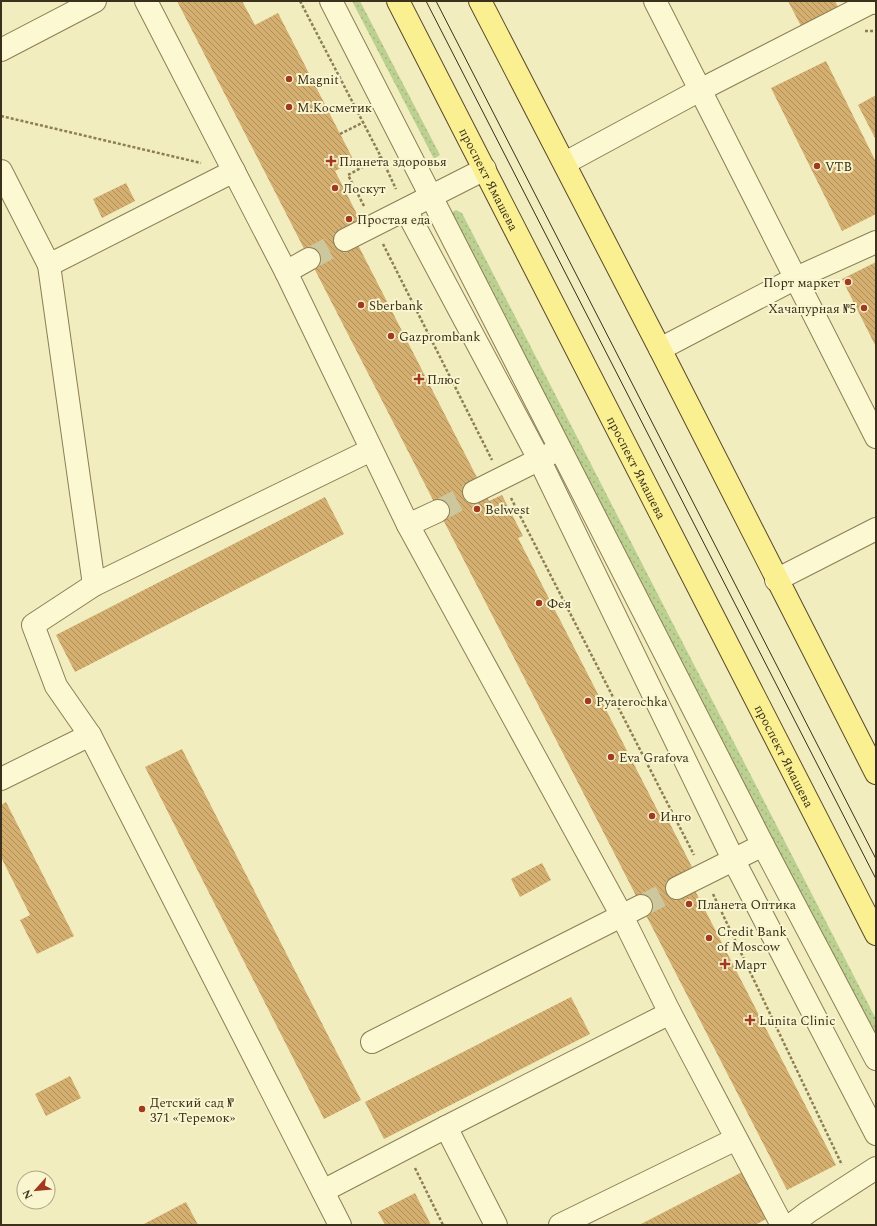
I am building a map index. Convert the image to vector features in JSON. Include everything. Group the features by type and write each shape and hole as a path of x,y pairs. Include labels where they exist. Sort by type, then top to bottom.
{"main road":[{"name":"проспект Ямашева","path":"398,1 876,934"},
{"path":"480,1 565,163 776,580 876,773"}],"lane":[{"path":"1,50 95,1"},
{"path":"146,1 286,272 408,526 622,916 670,1013 782,1225"},
{"path":"331,1 763,845 876,1059"},
{"path":"655,1 876,437"},
{"path":"565,163 700,90 873,2"},
{"path":"345,240 485,169"},
{"path":"1,171 50,264 94,585"},
{"path":"50,264 234,171"},
{"path":"406,210 539,459 733,859 876,1134"},
{"path":"660,349 796,278 876,242"},
{"path":"286,272 309,258"},
{"path":"474,492 561,448"},
{"path":"340,1225 90,735 56,686 33,625 94,585 371,450"},
{"path":"408,526 438,510"},
{"path":"776,580 876,529"},
{"path":"1,779 90,735"},
{"path":"677,888 763,845"},
{"path":"372,1042 641,906"},
{"path":"324,1191 446,1126 670,1013"},
{"path":"446,1126 496,1225"},
{"path":"560,1225 734,1140"},
{"path":"804,1221 851,1184 876,1168"}],"path":[{"path":"300,1 364,122 406,210"},
{"path":"1,116 234,171"},
{"path":"340,134 364,122"},
{"path":"381,157 348,175 704,875 851,1184"},
{"path":"413,1164 443,1225"}],"green space":[{"path":"352,1 360,1 440,155 434,159"},
{"path":"456,210 462,213 876,1019 876,1048 447,215"}],"building":[{"path":"177,1 242,1 255,25 278,13 354,161 335,171 362,224 356,241 489,501 502,495 523,536 518,538 664,823 668,820 692,867 685,871 836,1165 787,1190"},
{"path":"788,1 835,1 839,9 802,28"},
{"path":"826,61 876,162 876,214 842,231 771,88"},
{"path":"876,95 876,140 858,105"},
{"path":"126,183 135,201 102,218 93,199"},
{"path":"876,262 876,347 842,279"},
{"path":"325,497 344,534 75,672 56,635"},
{"path":"182,749 361,1100 324,1119 145,767"},
{"path":"6,802 74,936 37,954 20,920 30,915 1,857 1,805"},
{"path":"542,863 551,880 520,897 511,879"},
{"path":"571,997 590,1034 384,1139 365,1102"},
{"path":"70,1076 81,1098 46,1116 35,1094"},
{"path":"746,1170 770,1217 755,1225 639,1225"},
{"path":"415,1193 431,1225 385,1225 378,1212"},
{"path":"186,1202 198,1225 142,1225"}],"tunnel":[{"path":"309,259 345,240"},
{"path":"438,511 474,492"},
{"path":"641,906 677,888"}],"tram line":[{"path":"426,1 876,879"},
{"path":"436,1 876,859"}],"place":[{"name":"Magnit","path":"289,79"},
{"name":"М.Косметик","path":"289,107"},
{"name":"Планета здоровья","path":"331,161"},
{"name":"VTB","path":"817,166"},
{"name":"Лоскут","path":"335,188"},
{"name":"Простая еда","path":"349,219"},
{"name":"Порт маркет","path":"848,282"},
{"name":"Sberbank","path":"361,305"},
{"name":"Хачапурная №5","path":"864,308"},
{"name":"Gazprombank","path":"391,336"},
{"name":"Плюс","path":"419,379"},
{"name":"Belwest","path":"477,509"},
{"name":"Фея","path":"539,603"},
{"name":"Pyaterochka","path":"588,701"},
{"name":"Eva Grafova","path":"611,757"},
{"name":"Инго","path":"652,816"},
{"name":"Планета Оптика","path":"689,904"},
{"name":"Credit Bank of Moscow","path":"709,938"},
{"name":"Март","path":"725,964"},
{"name":"Lunita Clinic","path":"750,1020"},
{"name":"Детский сад № 371 «Теремок»","path":"142,1109"}]}
